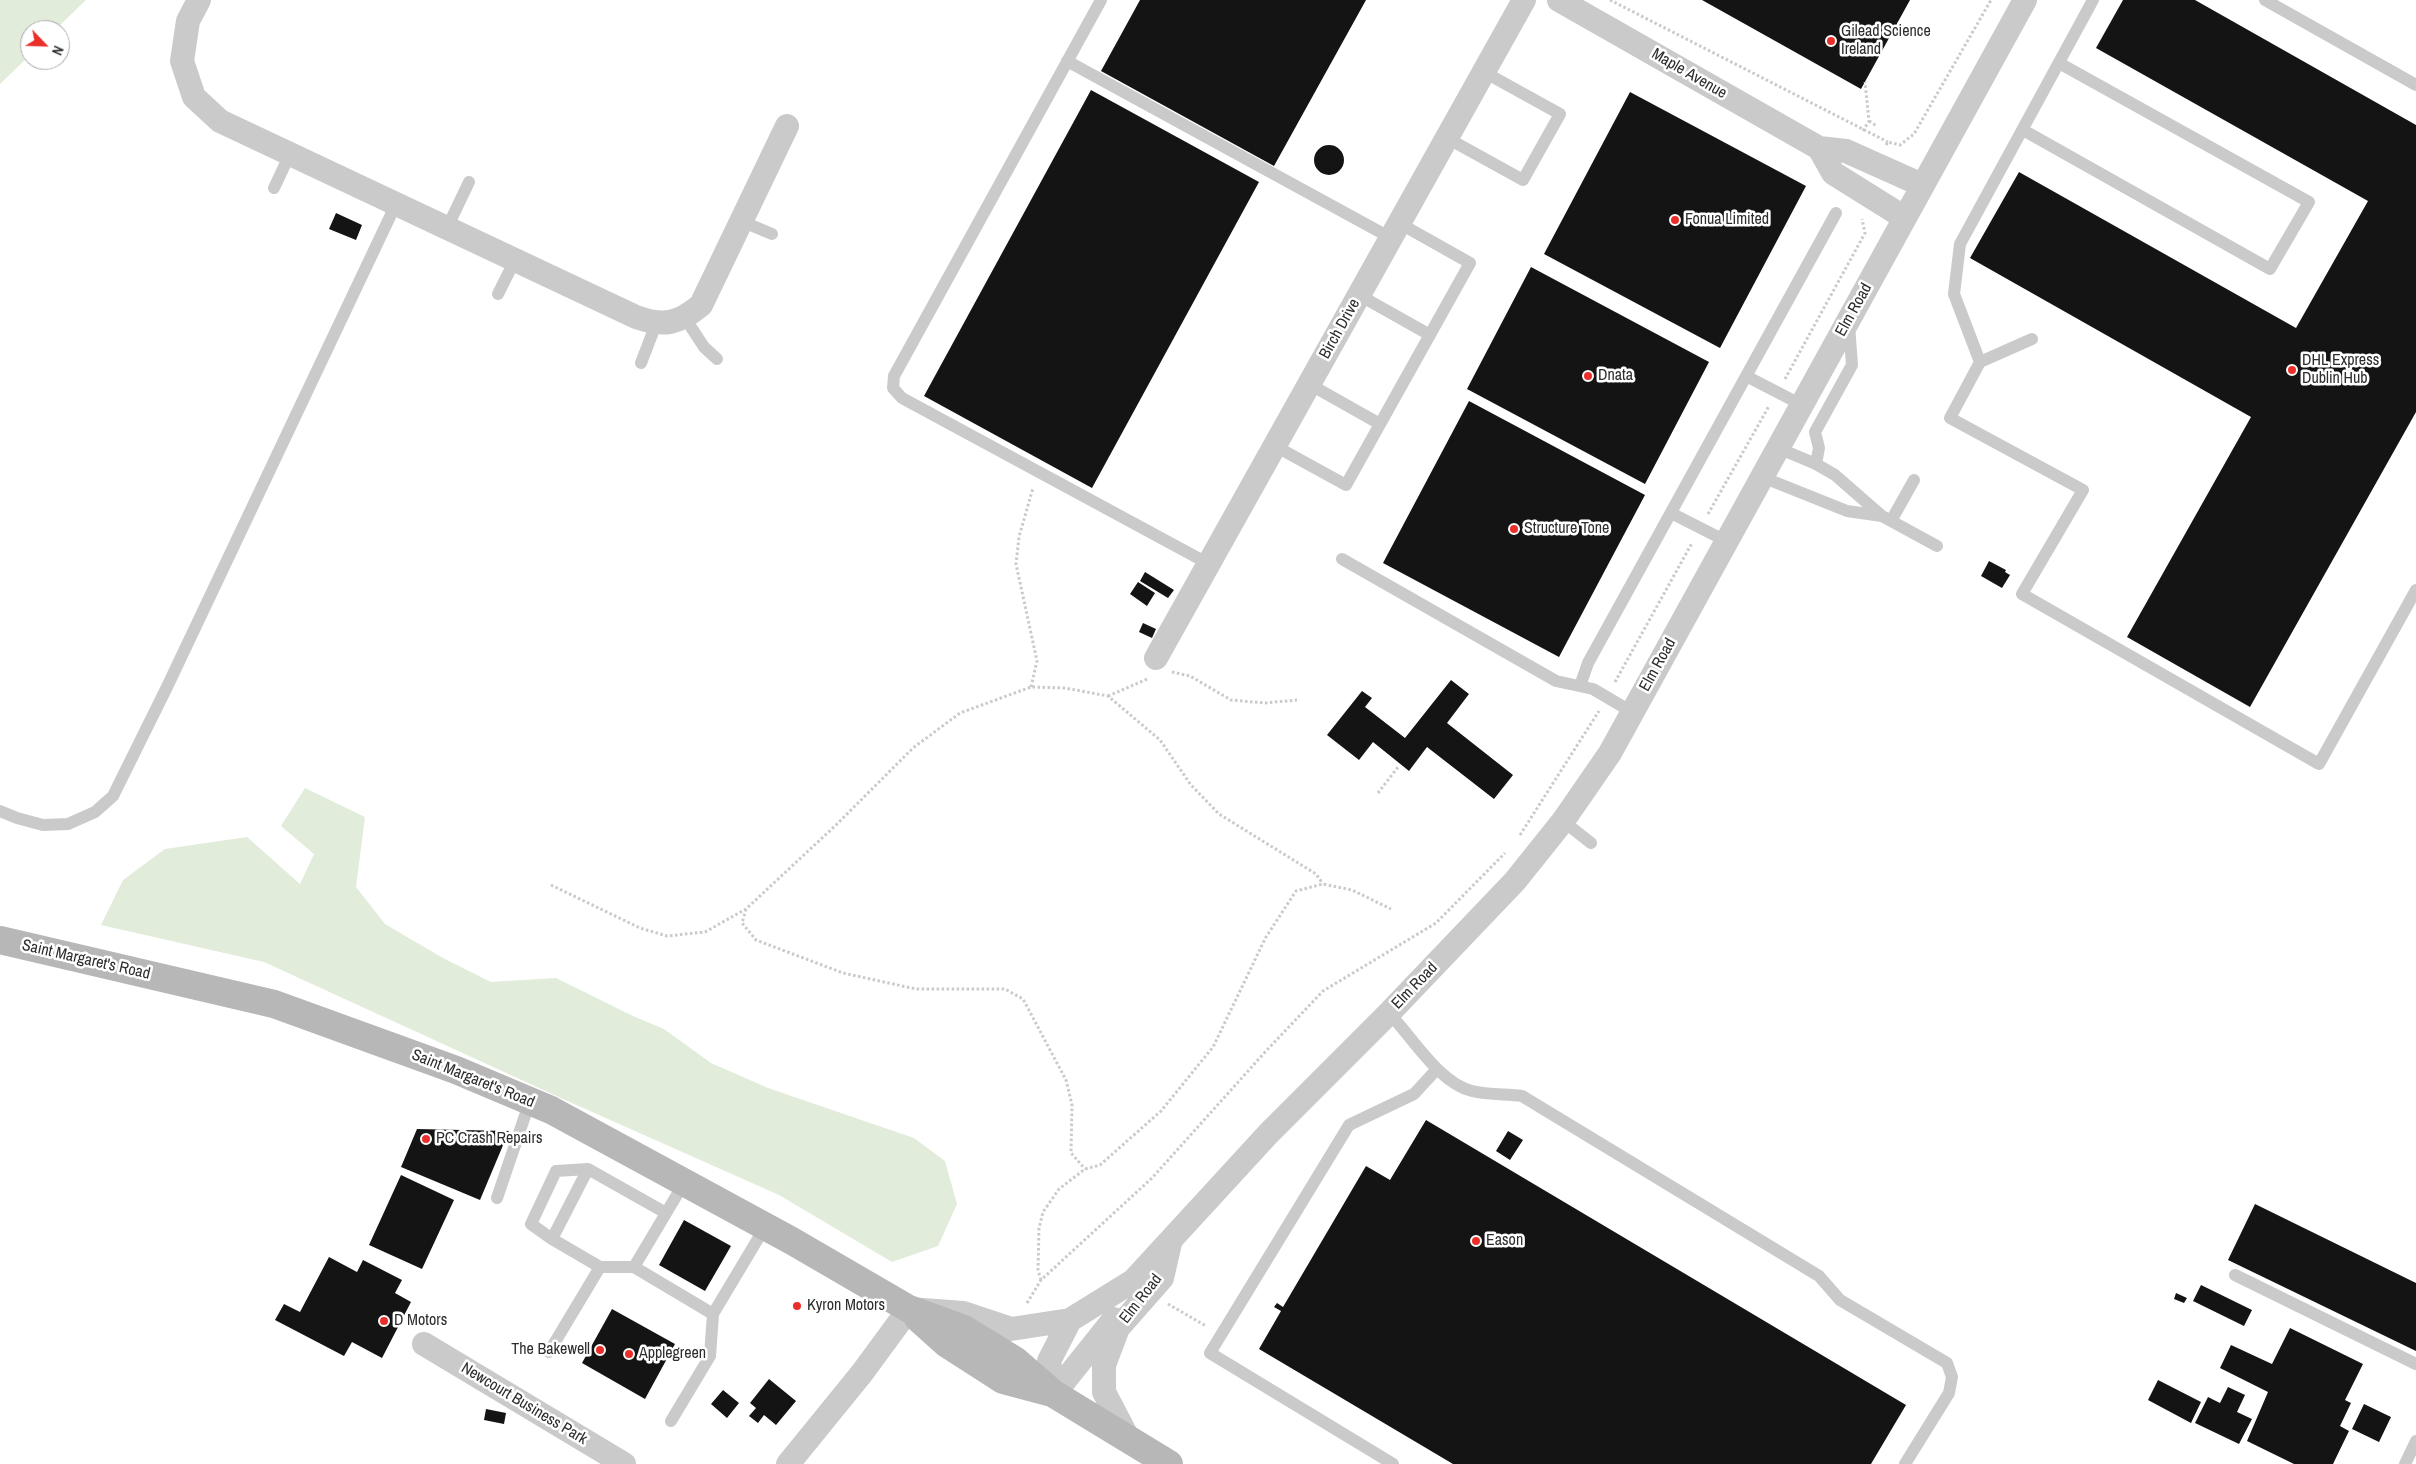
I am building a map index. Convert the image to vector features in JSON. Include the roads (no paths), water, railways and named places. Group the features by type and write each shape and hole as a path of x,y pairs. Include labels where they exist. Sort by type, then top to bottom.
{"main road":[{"name":"Saint Margaret's Road","path":"0,940 274,1004 456,1070 551,1110 765,1227 909,1309 946,1344 1003,1380 1054,1394 1169,1464"}],"street":[{"path":"199,0 188,21 182,61 194,97 220,122 636,317 656,324 685,318 701,304 787,126"},
{"name":"Birch Drive","path":"1156,670 1209,564 1524,0"},
{"name":"Maple Avenue","path":"1559,0 1819,148 1846,151 1922,186"},
{"name":"Elm Road","path":"909,1309 963,1313 1011,1329 1070,1320 1133,1281 1269,1133 1389,1013 1515,881 1563,821 1610,753 1922,186 2021,1"},
{"name":"Maple Avenue","path":"1819,148 1834,173 1904,218"},
{"name":"Elm Road","path":"1129,1440 1104,1392 1104,1365 1118,1328 1162,1278 1170,1241"},
{"name":"Elm Road","path":"1054,1394 1119,1314 1133,1281"},
{"path":"788,1464 862,1373 909,1309"},
{"path":"1054,1394 1050,1361 1070,1320"},
{"name":"Newcourt Business Park","path":"424,1344 624,1464"}],"lane":[{"path":"1101,0 894,376 893,388 902,398 1209,564"},
{"path":"1980,362 1954,294 1960,244 2094,0"},
{"path":"2265,0 2416,85"},
{"path":"1067,61 1395,230 1470,262 1346,485 1275,446"},
{"path":"2023,130 2270,269 2309,202 2059,63"},
{"path":"1447,138 1523,180 1560,114 1484,72"},
{"path":"274,188 290,154"},
{"path":"447,228 469,182"},
{"path":"0,811 16,818 43,825 68,824 95,812 113,796 167,687 396,204"},
{"path":"1580,686 1588,663 1836,213"},
{"path":"741,221 772,234"},
{"path":"498,294 515,260"},
{"path":"1359,296 1430,335"},
{"path":"685,318 704,347 717,359"},
{"path":"1816,464 1819,448 1815,432 1852,364 1848,320"},
{"path":"641,363 656,324"},
{"path":"2032,339 1980,362 1950,418 2082,490 2022,594 2319,764 2416,590"},
{"path":"1746,376 1802,405"},
{"path":"1309,384 1380,424"},
{"path":"1778,448 1816,464 1835,475 1886,518 1937,546"},
{"path":"1762,476 1847,511 1886,518"},
{"path":"1886,518 1914,480"},
{"path":"1670,513 1726,541"},
{"path":"1342,559 1556,681 1593,690 1632,712"},
{"path":"1563,821 1591,843"},
{"path":"1389,1013 1437,1069 1449,1080 1471,1091 1522,1096 1819,1276 1840,1300 1947,1363 1952,1377 1949,1393 1904,1464"},
{"path":"1393,1464 1210,1353 1349,1125 1414,1094 1437,1069"},
{"path":"497,1198 530,1101"},
{"path":"666,1213 588,1169 556,1172 531,1224 552,1239 600,1267 634,1267 713,1314"},
{"path":"552,1239 588,1169"},
{"path":"634,1267 684,1183"},
{"path":"671,1420 710,1356 713,1314 765,1227"},
{"path":"549,1352 600,1267"},
{"path":"2235,1275 2416,1364"},
{"path":"2405,1464 2416,1441"}],"place":[{"name":"Gilead Science Ireland","path":"1831,41"},
{"name":"Fonua Limited","path":"1675,220"},
{"name":"DHL Express Dublin Hub","path":"2292,370"},
{"name":"Dnata","path":"1588,376"},
{"name":"Structure Tone","path":"1514,529"},
{"name":"PC Crash Repairs","path":"426,1139"},
{"name":"Eason","path":"1476,1241"},
{"name":"Kyron Motors","path":"797,1306"},
{"name":"D Motors","path":"384,1321"},
{"name":"The Bakewell","path":"600,1350"},
{"name":"Applegreen","path":"629,1354"}]}
